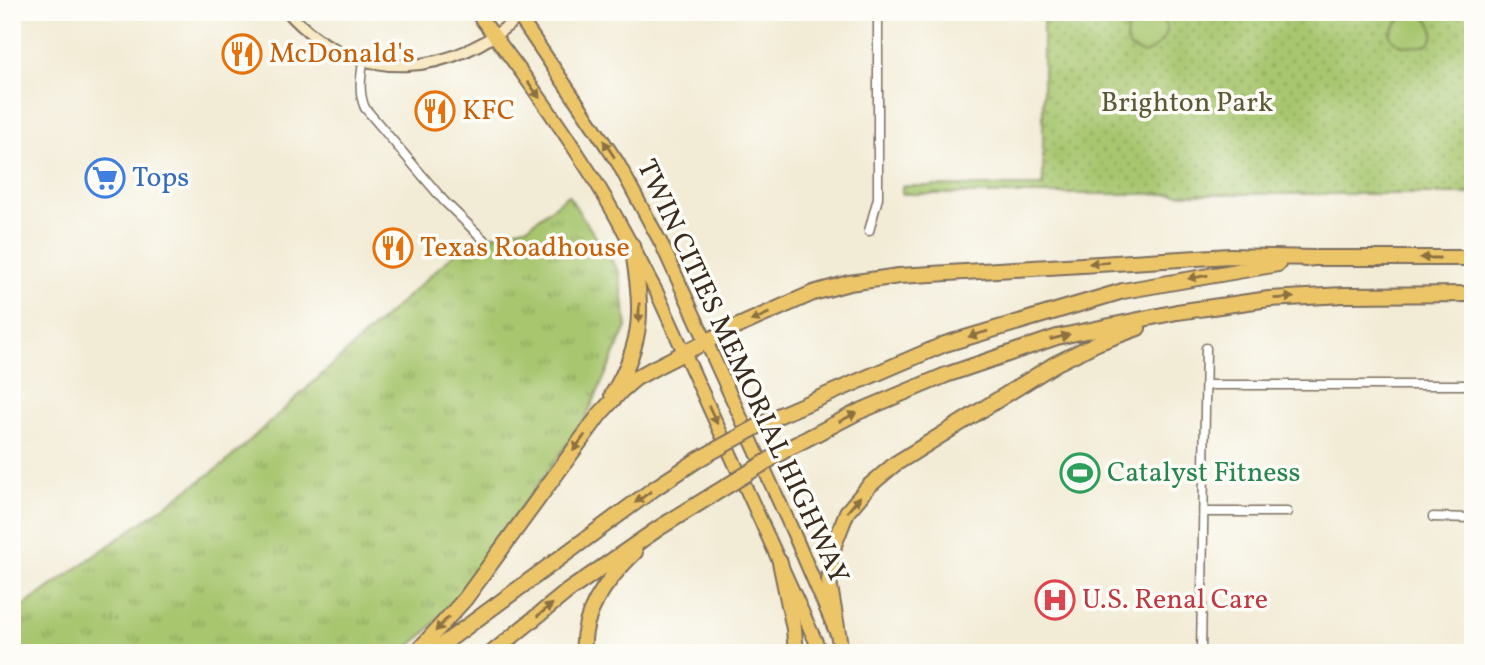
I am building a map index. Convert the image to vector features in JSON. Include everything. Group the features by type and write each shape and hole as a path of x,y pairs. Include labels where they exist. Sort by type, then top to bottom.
{"highway":[{"path":"416,653 465,599 600,414 628,365 636,342 640,314 632,245"},
{"path":"600,414 636,378 707,341 830,287 899,276 1230,256 1473,258"},
{"path":"431,653 655,488 699,459 773,418 945,344 1123,291 1314,258"},
{"path":"492,653 568,591 713,494 787,449 858,412 946,375 1057,337 1177,312 1269,299 1344,295 1473,294"},
{"path":"841,646 829,581 834,545 847,512 869,486 895,464 1055,364 1097,343 1177,312"},
{"path":"583,653 584,629 597,598 626,561 659,528"},
{"path":"780,562 794,629 796,653"}],"main road":[{"name":"TWIN CITIES MEMORIAL HIGHWAY","path":"476,12 541,99 590,172 632,245 685,353 821,653"},
{"name":"TWIN CITIES MEMORIAL HIGHWAY","path":"520,14 618,163 662,245 841,646"}],"street":[{"path":"288,12 301,26 332,48 363,61 399,66 447,59 494,35 520,14"},
{"path":"869,231 878,198 878,12"},
{"path":"363,61 360,98 365,108 444,201 487,243"},
{"path":"1201,653 1206,348"},
{"path":"1206,385 1473,385"},
{"path":"1204,512 1287,512"},
{"path":"1433,517 1473,518"}],"green space":[{"name":"Brighton Park","path":"1043,12 1473,12 1473,194 902,194 902,186 1043,186"},
{"path":"1412,13 1421,15 1432,26 1432,38 1422,46 1399,44 1390,34 1399,22"},
{"path":"1142,16 1164,22 1167,29 1160,43 1144,54 1130,48 1126,39 1131,25"},
{"path":"568,195 619,272 627,327 582,424 448,609 423,635 401,653 12,653 12,614 224,464 467,242 529,226"}],"place":[{"name":"McDonald's","path":"242,54"},
{"name":"KFC","path":"435,111"},
{"name":"Tops","path":"105,178"},
{"name":"Texas Roadhouse","path":"393,248"},
{"name":"Catalyst Fitness","path":"1080,473"},
{"name":"U.S. Renal Care","path":"1055,600"}]}
